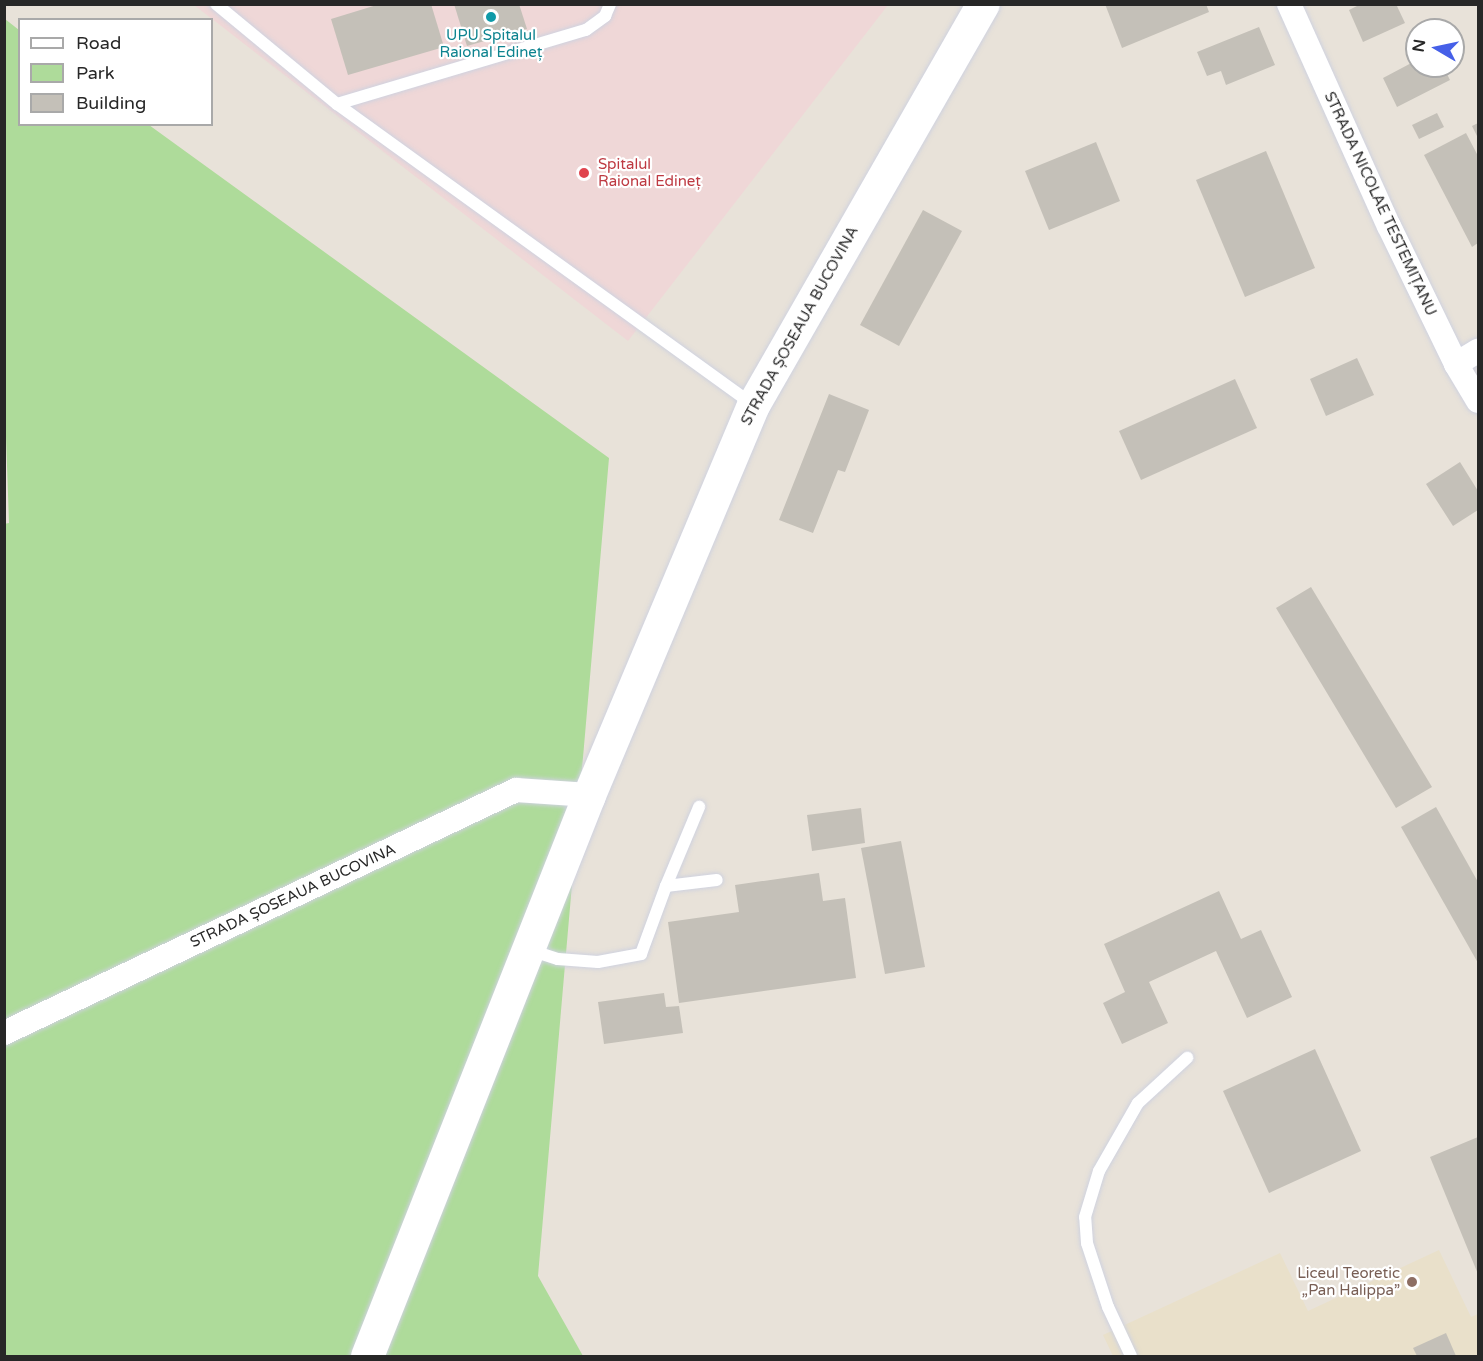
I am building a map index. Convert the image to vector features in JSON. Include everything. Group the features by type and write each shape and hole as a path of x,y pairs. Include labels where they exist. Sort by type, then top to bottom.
{"main road":[{"name":"STRADA ȘOSEAUA BUCOVINA","path":"367,1356 589,795 753,405 983,4"}],"street":[{"name":"STRADA NICOLAE TESTEMIȚANU","path":"1289,4 1456,364 1479,400"},
{"path":"1456,364 1479,351"},
{"name":"STRADA ȘOSEAUA BUCOVINA","path":"4,1033 516,790 589,795"}],"lane":[{"path":"216,4 337,104 753,405"},
{"path":"337,104 586,30 605,16 610,4"},
{"path":"529,949 558,959 598,962 641,954 699,807"},
{"path":"666,886 717,880"},
{"path":"1131,1356 1108,1307 1087,1243 1085,1217 1099,1171 1138,1103 1187,1058"}],"shaded area":[{"name":"Spitalul Raional Edineț","path":"194,5 888,5 628,341"},
{"name":"Liceul Teoretic „Pan Halippa”","path":"1439,1250 1471,1317 1478,1314 1478,1356 1113,1356 1103,1335 1280,1253 1308,1311"}],"green space":[{"path":"5,19 18,29 18,126 150,126 609,458 538,1276 583,1356 5,1356 4,524 9,523 4,379"}],"building":[{"path":"380,4 431,4 444,47 348,75 331,19"},
{"name":"UPU Spitalul Raional Edineț","path":"454,4 519,4 527,29 467,46"},
{"path":"1105,4 1206,4 1209,12 1122,48"},
{"path":"1361,4 1396,4 1405,23 1363,42 1349,10"},
{"path":"1259,27 1275,65 1226,85 1221,71 1207,76 1197,52"},
{"path":"1405,66 1405,78 1449,78 1450,80 1397,107 1383,78"},
{"path":"1437,113 1444,127 1419,139 1412,125"},
{"path":"1478,123 1478,138 1472,126"},
{"path":"1466,133 1478,156 1478,243 1472,247 1424,155"},
{"path":"1096,142 1120,201 1049,230 1025,171"},
{"path":"1266,151 1315,268 1245,297 1196,180"},
{"path":"923,210 962,231 899,346 860,325"},
{"path":"1357,358 1374,395 1326,416 1310,379"},
{"path":"1235,379 1257,428 1141,480 1119,431"},
{"path":"829,394 869,410 845,472 838,470 813,533 779,520"},
{"path":"1460,462 1478,491 1478,510 1453,526 1426,484"},
{"path":"1311,587 1432,787 1396,808 1276,608"},
{"path":"1436,807 1478,882 1478,963 1401,827"},
{"path":"861,808 865,843 812,851 807,815"},
{"path":"901,841 925,967 885,974 861,848"},
{"path":"819,873 823,901 845,898 856,978 679,1003 668,922 739,912 735,885"},
{"path":"1219,891 1241,939 1261,930 1292,997 1247,1018 1216,951 1149,982 1168,1023 1122,1044 1103,1003 1125,992 1104,944"},
{"path":"664,993 666,1007 679,1006 683,1033 604,1044 598,1002"},
{"path":"1315,1049 1361,1151 1269,1193 1223,1091"},
{"path":"1478,1137 1478,1274 1430,1157"},
{"path":"1446,1333 1456,1356 1417,1356 1413,1348"}],"place":[{"name":"UPU Spitalul Raional Edineț","path":"491,17"},
{"name":"Spitalul Raional Edineț","path":"584,173"},
{"name":"Liceul Teoretic „Pan Halippa”","path":"1412,1282"}]}
